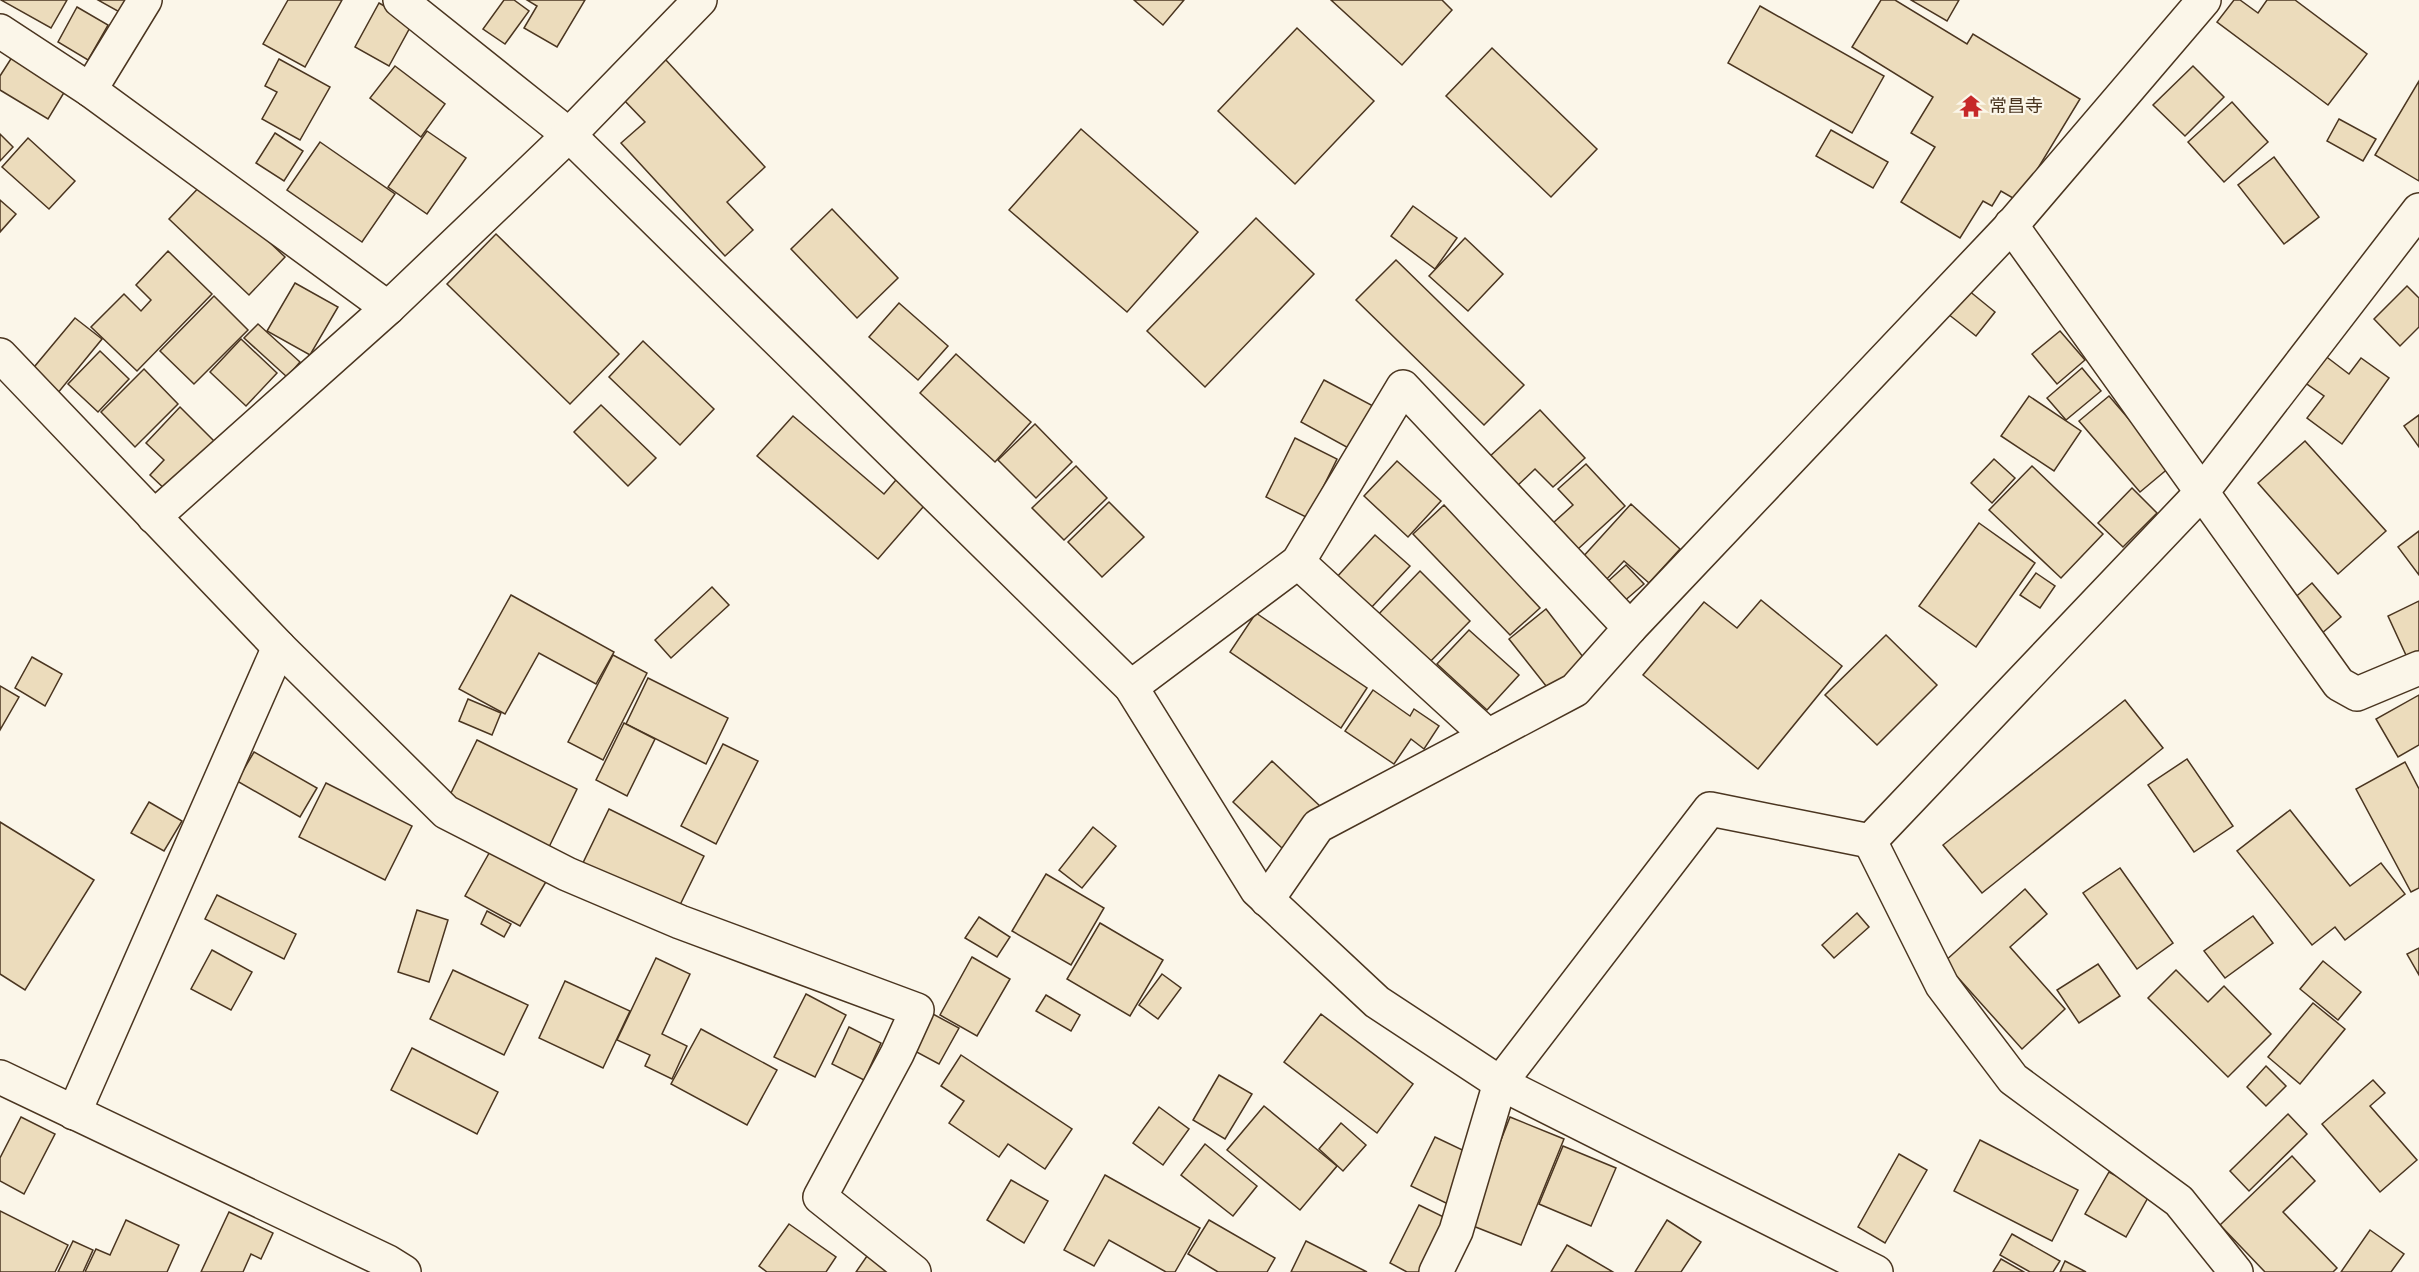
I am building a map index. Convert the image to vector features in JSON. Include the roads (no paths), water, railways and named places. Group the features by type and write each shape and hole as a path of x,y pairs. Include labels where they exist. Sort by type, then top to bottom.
{"street":[{"path":"90,90 145,0"},
{"path":"400,0 569,135 1131,687 1257,890 1377,1002 1500,1083 1875,1272"},
{"path":"154,517 388,308 569,135 700,0"},
{"path":"1267,900 1318,826 1575,690 1630,628 2011,225 2204,0"},
{"path":"0,31 90,90 388,308"},
{"path":"1870,842 2202,492 2419,210"},
{"path":"2011,225 2339,684 2357,694 2419,668"},
{"path":"0,355 279,647 446,812 567,874 680,922 917,1010 897,1054 820,1197 914,1272"},
{"path":"1131,687 1298,562 1404,387 1630,628"},
{"path":"1298,562 1488,736"},
{"path":"75,1113 279,647"},
{"path":"1436,1272 1456,1231 1500,1083 1710,809 1870,842"},
{"path":"1870,842 1942,985 2013,1078 2179,1201 2236,1272"},
{"path":"0,1077 388,1262 404,1272"}],"place":[{"name":"常昌寺","path":"1971,106"}]}
